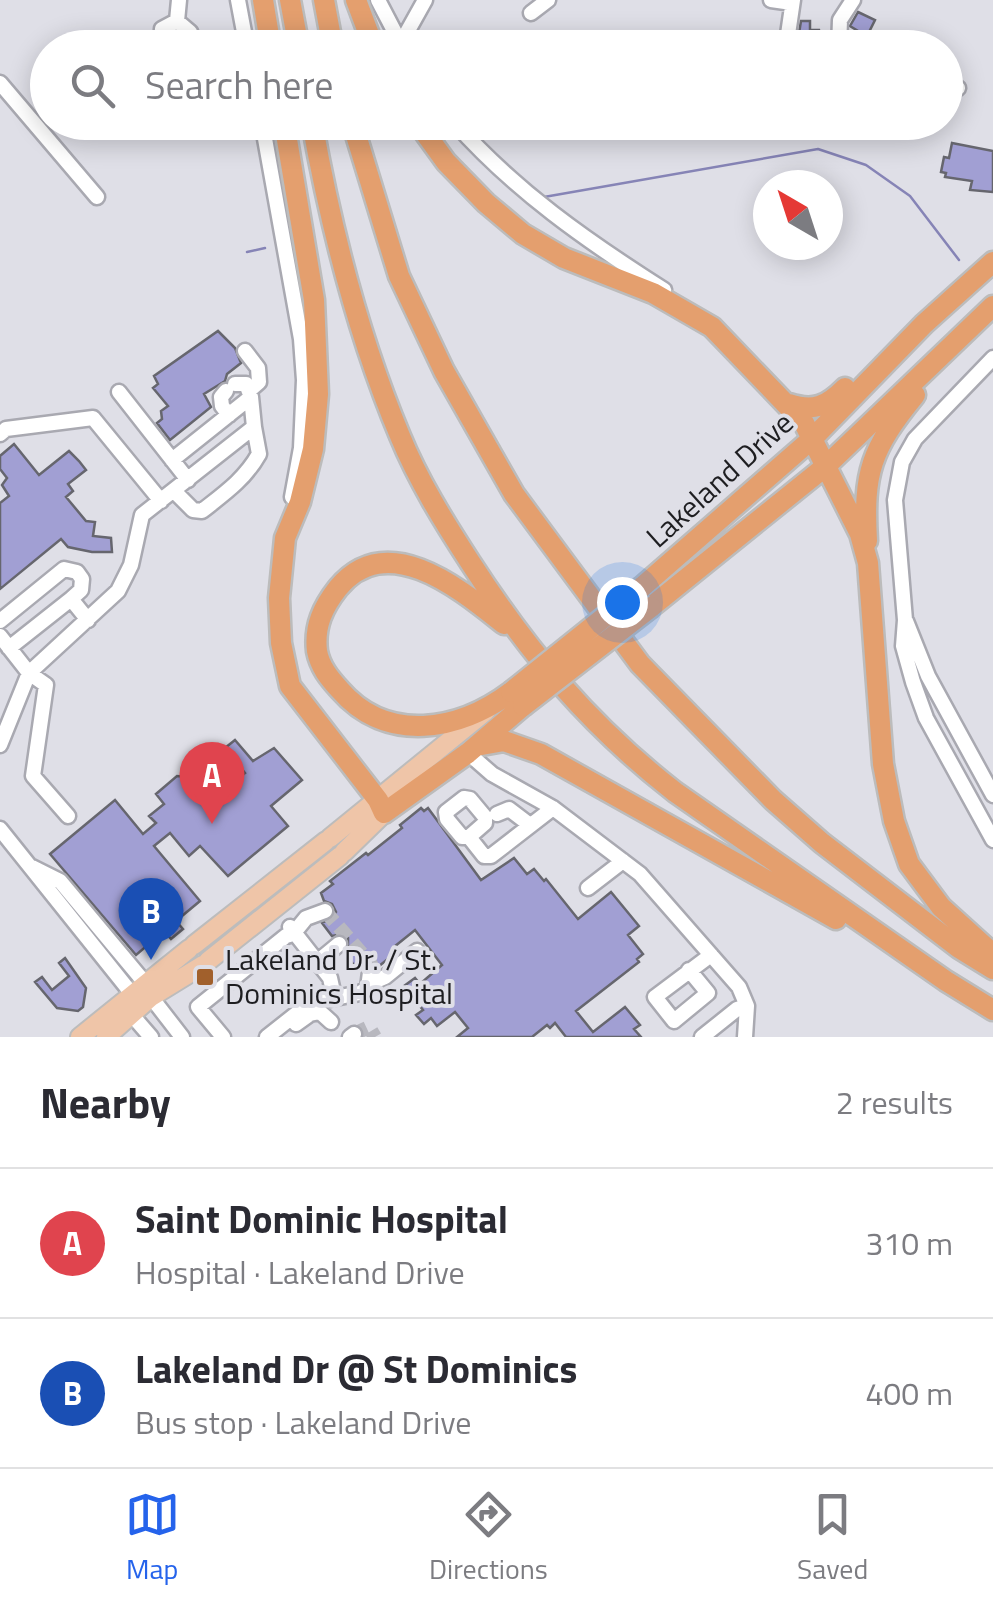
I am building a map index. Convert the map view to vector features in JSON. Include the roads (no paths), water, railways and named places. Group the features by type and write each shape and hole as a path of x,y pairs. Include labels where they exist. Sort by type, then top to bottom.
{"highway":[{"path":"263,0 268,30"},
{"path":"290,0 296,30"},
{"path":"324,0 330,30"},
{"path":"356,0 367,30"},
{"path":"287,140 314,300 318,394 313,449 300,502 285,538 278,620 290,686 381,807"},
{"path":"316,140 348,282 400,438 446,526 518,635 588,717 632,759 946,981"},
{"path":"357,140 399,276 444,371 514,494 640,664 702,731 888,908 993,984"},
{"path":"431,140 460,176 523,234 564,258 653,293 712,328 789,404 813,438 860,534 868,563"},
{"name":"Lakeland Drive","path":"381,807 471,750 517,700 813,438 924,324 993,262"},
{"name":"Lakeland Drive","path":"491,708 517,700 651,607 826,466 993,306"},
{"path":"789,404 804,408 826,405 924,324"},
{"path":"960,338 893,422 871,462 864,496 883,764 894,821 910,864 941,906 993,954"},
{"path":"491,708 442,726 420,728 395,725 369,714 347,698 326,674 318,652 317,627 324,605 343,582 362,569 385,564 412,566 438,575 518,635"},
{"path":"471,750 504,740 541,754 993,1010"},
{"path":"822,843 959,948 993,969"}],"main road":[{"name":"Lakeland Drive","path":"80,1037 140,997 205,963 342,854 381,807 491,708"},
{"name":"Lakeland Drive","path":"106,1037 140,997 192,947 328,839 381,807"}],"street":[{"path":"177,21 179,0"},
{"path":"238,0 244,30"},
{"path":"378,0 394,30"},
{"path":"410,30 425,0"},
{"path":"531,12 548,0"},
{"path":"771,0 792,2 788,30"},
{"path":"839,30 840,20 853,0"},
{"path":"162,30 177,21"},
{"path":"177,21 188,30"},
{"path":"0,83 30,118"},
{"path":"48,140 97,197"},
{"path":"265,140 302,339 300,448 285,538"},
{"path":"471,140 520,190 583,239 670,294 712,328"},
{"path":"172,460 251,393 258,382 258,368 245,352"},
{"path":"993,358 915,439 902,462 894,500 905,620 903,646 926,718 993,840"},
{"path":"174,491 193,510 202,511 248,474 259,454 251,393 246,384 231,387 221,398 228,415"},
{"path":"119,392 188,480"},
{"path":"0,434 6,429 93,418 160,501"},
{"path":"0,745 28,673 118,591 131,565 140,520 254,427"},
{"path":"0,621 64,569 77,572 82,579 81,590 5,642 28,673 46,686 33,776 68,816"},
{"path":"70,599 88,620"},
{"path":"905,620 928,676 993,795"},
{"path":"471,750 492,774 553,808 640,874 738,987 747,1006 746,1037"},
{"path":"468,837 484,856 491,856 553,808"},
{"path":"497,814 509,809 530,824"},
{"path":"0,829 102,957 182,1037"},
{"path":"588,888 624,861"},
{"path":"31,867 60,881 114,947 140,997 151,1037"},
{"path":"223,1037 198,1007 306,918 325,911"},
{"path":"292,930 330,978 334,996"},
{"path":"316,962 339,944"},
{"path":"102,957 114,947"},
{"path":"268,1037 310,1002 360,993 370,977 385,977 417,951"},
{"path":"689,970 711,955"},
{"path":"702,1037 737,1009 747,1006"},
{"path":"280,1037 310,1014 320,1012 344,1033"}],"waterway":[{"path":"544,197 818,149 866,165 910,196 959,260"},
{"path":"247,252 265,248"}],"tunnel":[{"path":"325,911 371,964 370,972"},
{"path":"354,1034 369,1027 375,1037"}],"place":[{"name":"Saint Dominic Hospital","path":"212,824"},
{"name":"Lakeland Dr @ St Dominics","path":"151,960"},
{"name":"Lakeland Dr. / St. Dominics Hospital","path":"205,977"}]}
